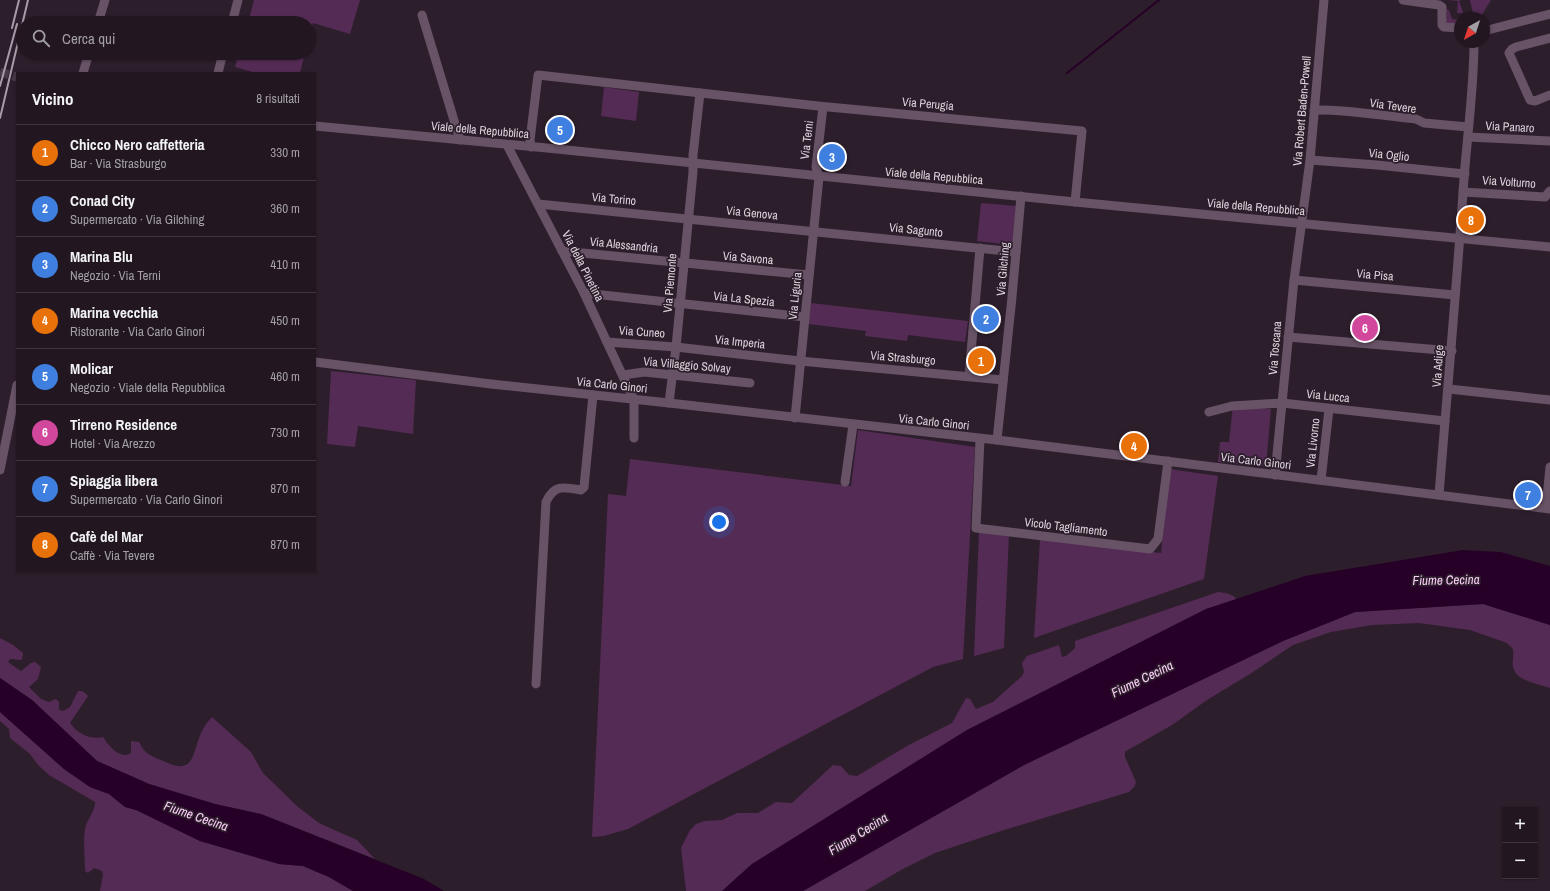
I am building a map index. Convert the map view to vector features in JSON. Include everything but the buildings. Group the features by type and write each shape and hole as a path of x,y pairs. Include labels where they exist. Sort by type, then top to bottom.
{"street":[{"path":"100,16 105,0"},
{"path":"234,16 238,0"},
{"name":"Via Robert Baden-Powell","path":"1301,223 1310,160 1324,0"},
{"path":"1403,0 1439,5 1442,7 1442,25 1444,27 1454,28"},
{"path":"1490,29 1550,14"},
{"path":"422,15 460,140"},
{"path":"1550,38 1516,47 1509,53 1528,97 1532,101 1538,101 1550,95"},
{"path":"1461,238 1474,48"},
{"path":"83,72 87,60"},
{"path":"218,72 221,60"},
{"name":"Via Perugia","path":"531,147 530,140 538,75 823,107 1082,131 1075,202"},
{"name":"Via Piemonte","path":"669,403 676,347 700,93"},
{"name":"Via Terni","path":"819,177 816,167 823,107"},
{"name":"Via Tevere","path":"1314,110 1328,110 1416,119 1424,123 1468,127"},
{"name":"Viale della Repubblica","path":"316,126 819,177 1550,247"},
{"name":"Via Panaro","path":"1468,137 1550,141"},
{"name":"Via della Pinetina","path":"507,145 584,293 634,400"},
{"name":"Via Oglio","path":"1310,160 1465,174"},
{"name":"Via Liguria","path":"795,418 819,177"},
{"name":"Via Volturno","path":"1463,192 1545,197 1550,191"},
{"name":"Via Gilching","path":"997,440 1021,196"},
{"name":"Via Torino","path":"538,204 688,218"},
{"name":"Via Genova","path":"688,218 813,232"},
{"name":"Via Toscana","path":"1275,475 1288,337 1301,223"},
{"name":"Via Sagunto","path":"813,232 1016,252"},
{"name":"Via Adige","path":"1439,495 1461,238"},
{"path":"969,376 980,248"},
{"name":"Via Alessandria","path":"562,251 684,264"},
{"name":"Via Savona","path":"684,264 809,275"},
{"name":"Via Pisa","path":"1294,280 1455,295"},
{"name":"Via La Spezia","path":"584,293 680,305 805,317"},
{"path":"1288,337 1452,351"},
{"name":"Via Cuneo","path":"606,342 676,347"},
{"name":"Via Imperia","path":"676,347 800,360"},
{"name":"Via Strasburgo","path":"800,360 1003,380"},
{"name":"Via Carlo Ginori","path":"316,362 483,384 669,403 853,425 997,440 1548,508"},
{"name":"Via Villaggio Solvay","path":"623,375 644,372 750,383"},
{"path":"1449,389 1550,400"},
{"path":"0,470 16,390"},
{"path":"536,684 546,502 550,493 563,487 581,490 584,486 593,395"},
{"path":"634,400 634,438"},
{"name":"Via Lucca","path":"1209,412 1232,406 1282,403 1445,421"},
{"name":"Via Livorno","path":"1321,480 1329,409"},
{"path":"845,482 853,425"},
{"name":"Vicolo Tagliamento","path":"980,439 976,528 1150,549 1158,539 1168,462"},
{"path":"1548,508 1550,467"}],"shaded area":[{"path":"254,0 360,0 350,34 316,24 316,16 250,16"},
{"path":"1448,0 1461,0 1459,1 1463,12 1457,12 1458,1"},
{"path":"1470,0 1491,0 1484,12 1473,12"},
{"path":"1445,9 1449,10 1452,19 1454,19 1454,23 1447,24 1445,20 1447,19 1447,12"},
{"path":"237,60 303,60 300,72 252,72 235,67"},
{"path":"604,87 639,92 636,121 601,116"},
{"path":"981,203 1016,206 1012,245 977,241"},
{"path":"811,303 968,321 965,342 908,335 907,341 865,336 866,331 808,324"},
{"path":"331,371 416,380 413,434 358,426 355,447 327,444"},
{"path":"1233,405 1271,409 1266,466 1218,462 1220,442 1229,442"},
{"path":"858,430 975,447 963,659 933,667 628,829 604,836 592,837 608,494 626,496 630,459 851,486"},
{"path":"1170,469 1218,476 1204,579 1034,638 1040,539 1161,553"},
{"path":"979,532 1009,535 1004,648 974,656"},
{"path":"1218,592 1231,595 1237,600 1206,609 967,730 752,864 722,891 686,891 681,848 690,830 696,824 704,821 722,820 737,813 758,813 776,802 792,803 833,765 841,766 849,775 857,776 907,746 952,723 966,698 970,699 976,709 993,702 1022,676 1024,672 1022,663 1027,656 1059,645 1062,657 1066,656 1075,648 1075,641"},
{"path":"1483,604 1550,625 1550,688 1518,676 1513,667 1513,649 1507,643 1470,630 1419,623 1372,625 1331,632 1293,645 1250,674 1207,700 1172,725 1125,752 1125,757 1136,782 1135,786 1129,792 935,853 901,870 865,891 803,891 1024,765 1283,641 1355,612"},
{"path":"0,638 13,645 23,653 22,660 10,659 8,662 21,671 31,663 35,662 41,667 38,679 29,687 41,699 49,702 56,699 59,702 59,710 63,711 70,707 78,691 84,692 88,696 70,723 81,733 93,738 103,737 115,751 123,755 131,753 131,741 139,742 144,750 152,756 176,766 183,766 191,761 201,732 212,717 251,752 263,773 298,807 319,823 357,840 375,859 261,814 215,804 149,784 97,761 32,700 0,678"},
{"path":"0,712 64,769 90,787 109,794 125,807 136,810 200,841 279,864 303,866 329,877 353,891 100,891 103,874 102,871 94,868 88,873 85,871 85,829 95,802 49,775 38,765 30,754 10,738 9,729 0,721"}],"water":[{"name":"Fiume Cecina","path":"1463,550 1501,552 1550,566 1550,625 1483,604 1355,612 1283,641 1024,765 803,891 722,891 752,864 967,730 1206,609 1305,576"},
{"name":"Fiume Cecina","path":"0,678 32,700 97,761 149,784 215,804 261,814 424,879 444,891 353,891 329,877 303,866 279,864 200,841 136,810 125,807 109,794 90,787 64,769 0,712"}],"waterway":[{"path":"1067,73 1159,0"}],"tunnel":[{"path":"0,72 16,77"}],"railway":[{"path":"12,28 19,0"},
{"path":"24,16 28,0"},
{"path":"0,86 16,28"},
{"path":"0,118 16,51"}],"place":[{"name":"Molicar","path":"560,130"},
{"name":"Marina Blu","path":"832,157"},
{"name":"Cafè del Mar","path":"1471,220"},
{"name":"Conad City","path":"986,319"},
{"name":"Tirreno Residence","path":"1365,328"},
{"name":"Chicco Nero caffetteria","path":"981,361"},
{"name":"Marina vecchia","path":"1134,446"},
{"name":"Spiaggia libera","path":"1528,495"}]}
